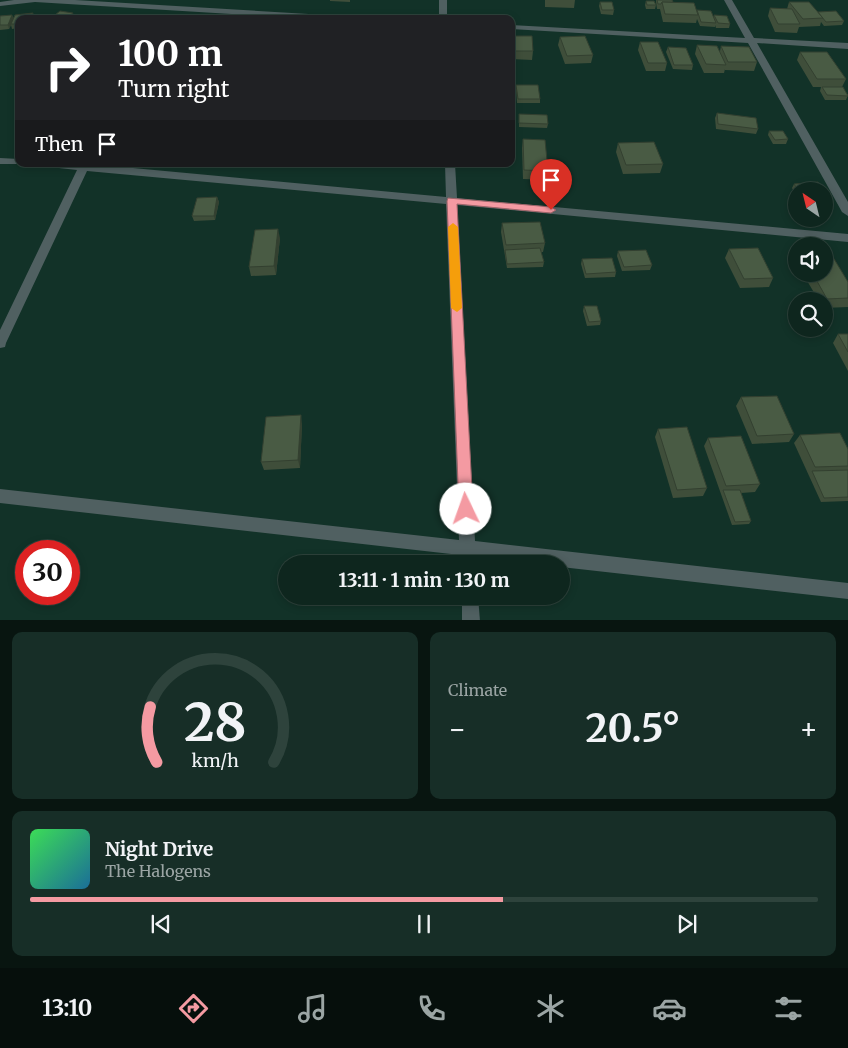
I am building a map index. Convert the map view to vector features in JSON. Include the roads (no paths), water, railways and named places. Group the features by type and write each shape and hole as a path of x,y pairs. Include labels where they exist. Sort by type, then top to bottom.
{"street":[{"path":"0,4 35,0 161,4 306,15"},
{"path":"443,0 443,15"},
{"path":"728,0 848,212"},
{"path":"515,27 848,46"},
{"path":"0,161 15,162"},
{"path":"0,344 84,167"},
{"path":"105,167 848,238"},
{"path":"450,167 468,555"},
{"path":"0,496 460,555"},
{"path":"570,565 848,591"},
{"path":"470,605 471,620"}]}
